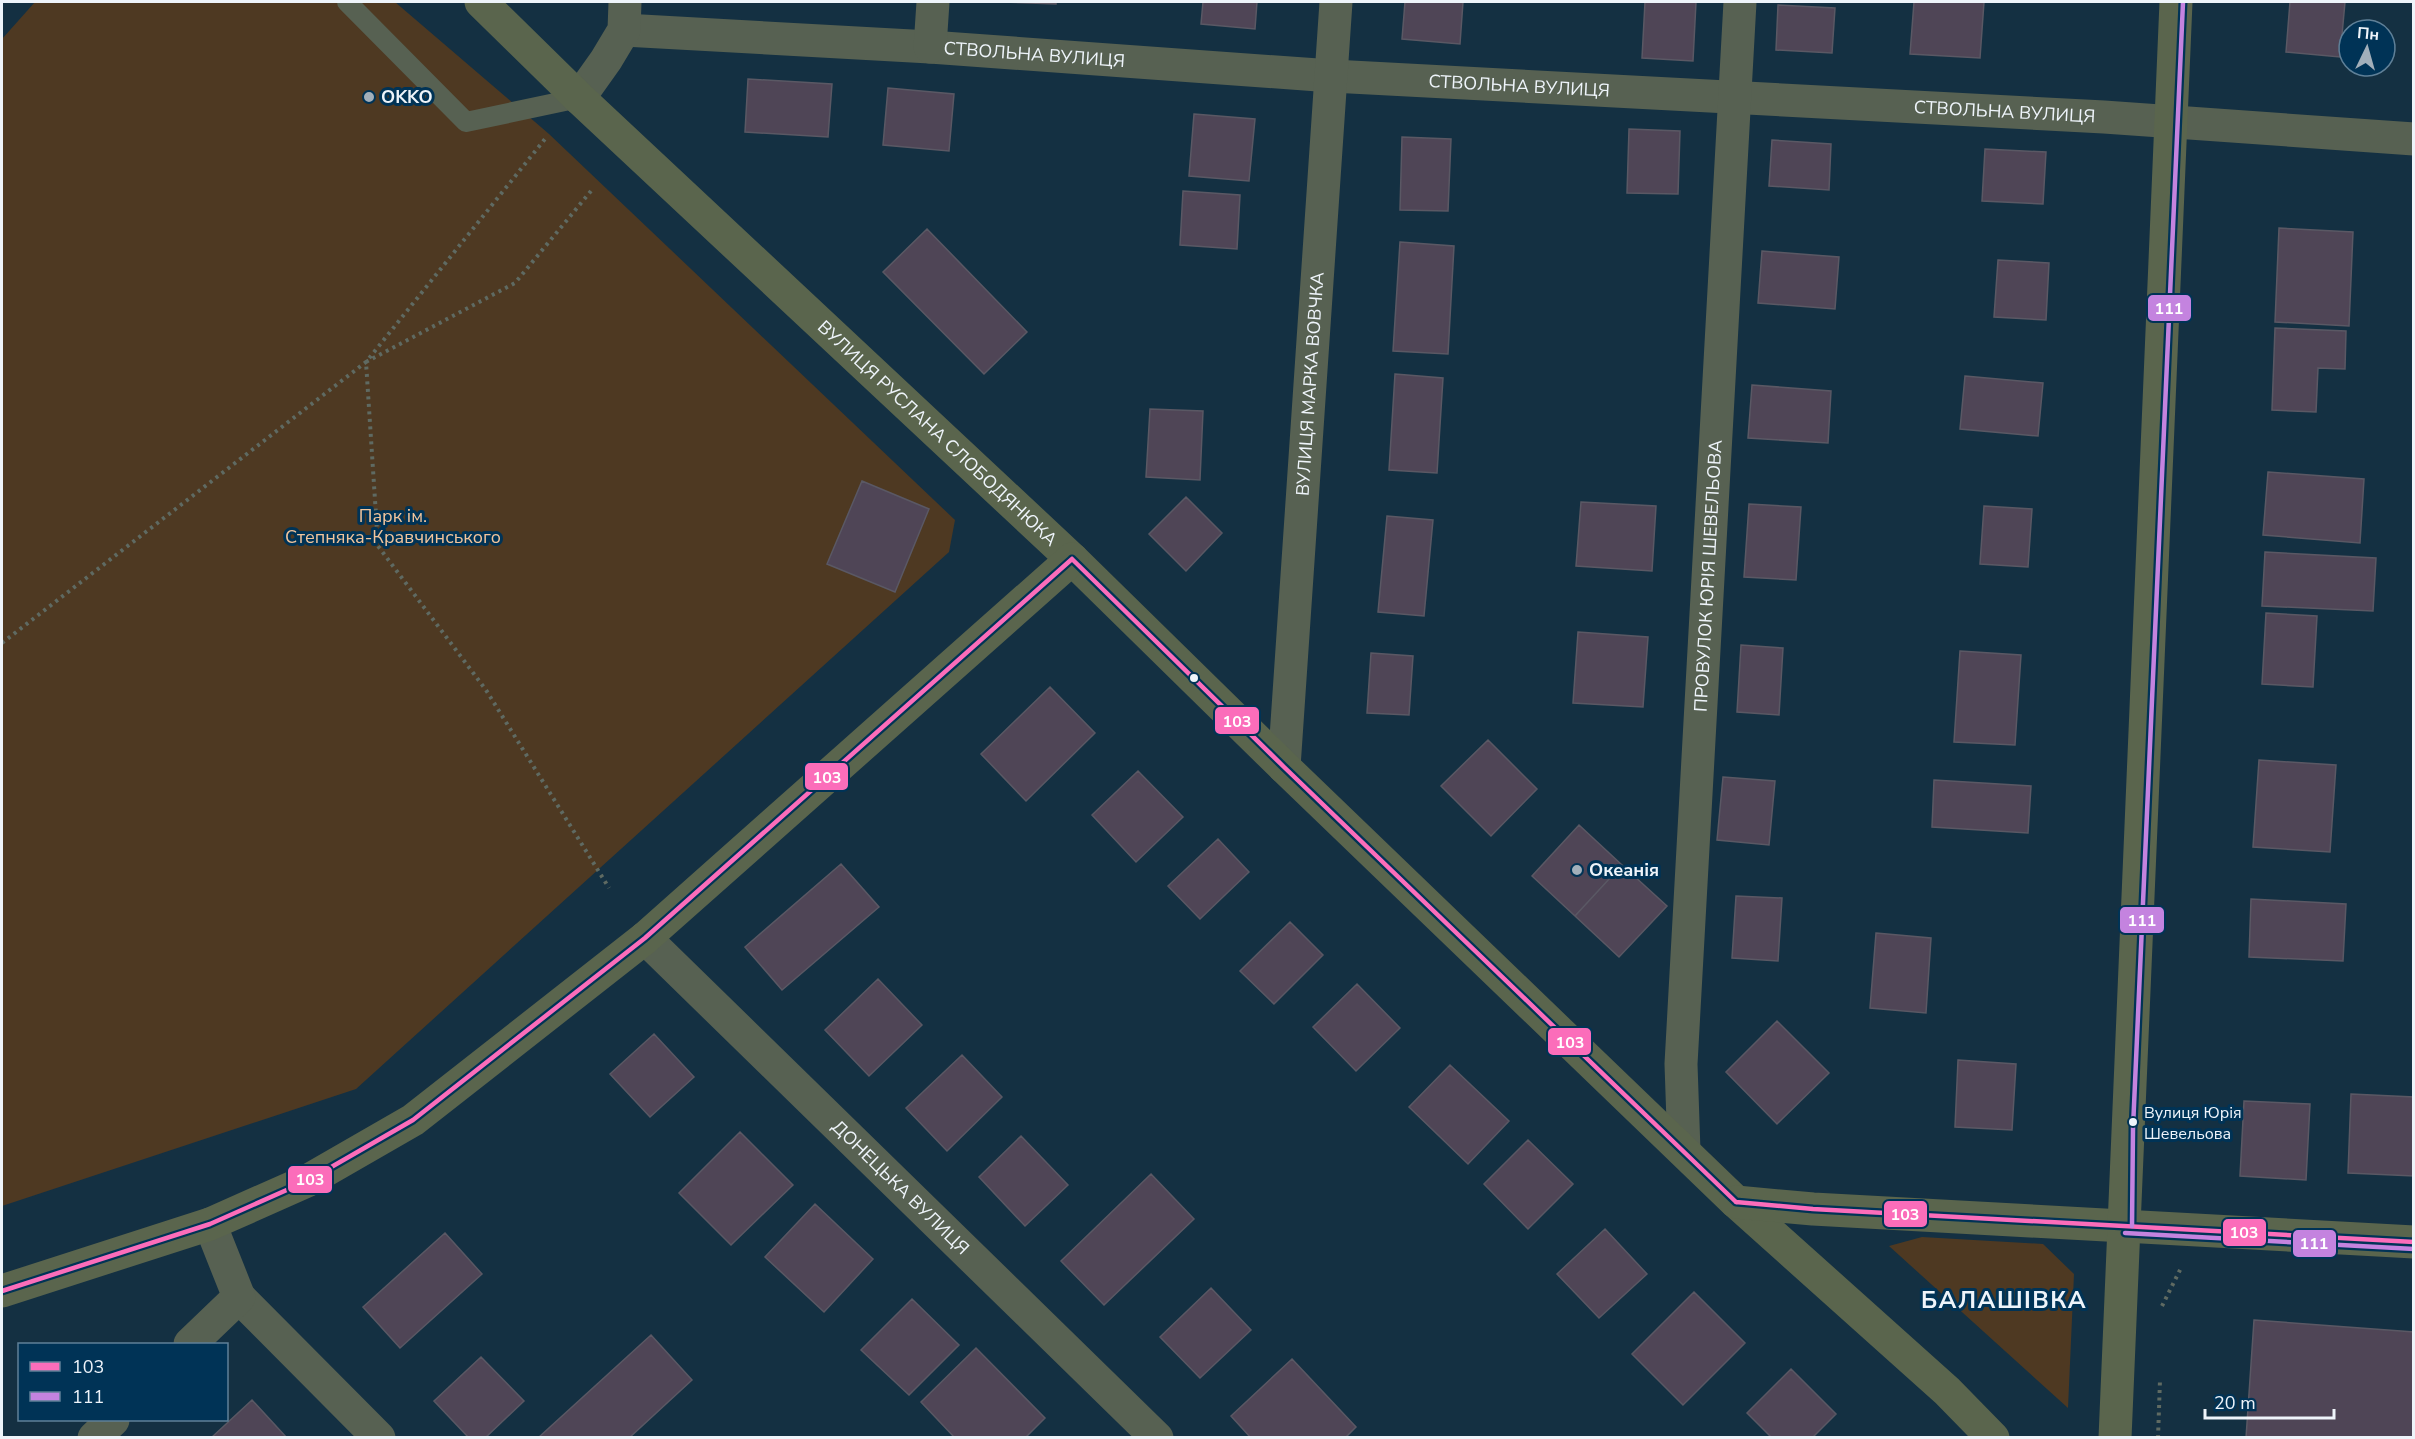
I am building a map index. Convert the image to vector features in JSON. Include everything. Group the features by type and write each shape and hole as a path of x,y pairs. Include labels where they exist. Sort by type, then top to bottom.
{"street":[{"name":"ВУЛИЦЯ РУСЛАНА СЛОБОДЯНЮКА","path":"481,2 579,98 1072,559 1284,767 1736,1202 1947,1390 1993,1437"},
{"path":"930,47 933,2"},
{"name":"ВУЛИЦЯ МАРКА ВОВЧКА","path":"1284,767 1336,2"},
{"name":"ПРОВУЛОК ЮРІЯ ШЕВЕЛЬОВА","path":"1684,1151 1681,1065 1740,2"},
{"path":"2115,1437 2176,2"},
{"path":"579,98 606,60 625,16"},
{"name":"СТВОЛЬНА ВУЛИЦЯ","path":"625,16 930,47 1332,76 2104,117 2414,139"},
{"path":"2,1291 210,1224 308,1181 413,1120 645,938 1072,559"},
{"name":"ДОНЕЦЬКА ВУЛИЦЯ","path":"645,938 1157,1437"},
{"path":"1736,1202 1813,1209 2414,1242"},
{"path":"210,1224 239,1297 379,1437"},
{"path":"191,1343 239,1297"},
{"path":"94,1437 111,1421"}],"lane":[{"path":"347,2 466,122 579,98"}],"path":[{"path":"579,98 366,362 378,546 486,690 609,888"},
{"path":"2,643 366,362 515,283 591,191"},
{"path":"2162,1306 2197,1231"},
{"path":"2158,1437 2160,1378"}],"green space":[{"name":"Парк ім. Степняка-Кравчинського","path":"35,2 395,2 549,134 955,520 949,552 356,1089 2,1206 2,39"},
{"path":"1922,1237 2043,1244 2074,1274 2068,1408 1889,1246"}],"building":[{"path":"1002,2 1056,2 1056,4"},
{"path":"1203,2 1257,2 1255,29 1201,24"},
{"path":"1405,2 1463,2 1460,44 1402,39"},
{"path":"1645,2 1696,2 1693,61 1642,58"},
{"path":"1914,2 1984,2 1980,58 1910,54"},
{"path":"2290,2 2345,2 2344,18 2337,18 2337,57 2286,52"},
{"path":"1778,5 1835,8 1832,53 1776,50"},
{"path":"748,79 832,84 828,137 745,132"},
{"path":"888,88 954,94 949,151 883,145"},
{"path":"1194,114 1255,119 1249,181 1189,176"},
{"path":"1629,129 1680,131 1678,194 1627,193"},
{"path":"1402,137 1451,139 1448,211 1400,210"},
{"path":"1772,140 1831,144 1829,190 1769,186"},
{"path":"1985,149 2046,152 2043,204 1982,201"},
{"path":"1183,191 1240,195 1237,249 1180,245"},
{"path":"2279,228 2353,232 2349,326 2275,322"},
{"path":"927,229 1027,332 984,374 883,272"},
{"path":"1400,242 1454,246 1448,354 1393,351"},
{"path":"1762,251 1839,257 1835,309 1758,303"},
{"path":"1998,260 2049,263 2046,320 1994,317"},
{"path":"2275,328 2346,331 2345,369 2318,368 2316,412 2272,410"},
{"path":"1395,374 1443,378 1437,473 1389,470"},
{"path":"1965,376 2043,383 2038,436 1960,429"},
{"path":"1752,385 1831,391 1828,443 1748,438"},
{"path":"1150,409 1203,411 1200,480 1146,477"},
{"path":"2268,472 2364,479 2360,543 2263,535"},
{"path":"862,481 929,509 895,592 827,564"},
{"path":"1186,497 1222,533 1186,571 1149,534"},
{"path":"1581,502 1656,506 1652,571 1576,566"},
{"path":"1749,504 1801,507 1796,580 1744,577"},
{"path":"1984,506 2032,509 2028,567 1980,564"},
{"path":"1387,516 1433,520 1424,616 1378,612"},
{"path":"2265,552 2376,558 2373,611 2262,606"},
{"path":"2266,613 2317,616 2313,687 2262,684"},
{"path":"1578,632 1648,637 1643,707 1573,703"},
{"path":"1741,645 1783,648 1779,715 1737,712"},
{"path":"1960,651 2021,655 2015,745 1954,742"},
{"path":"1371,653 1413,656 1409,715 1367,713"},
{"path":"1050,687 1095,733 1026,801 981,754"},
{"path":"1488,740 1537,789 1491,836 1441,786"},
{"path":"2259,760 2336,765 2330,852 2253,847"},
{"path":"1138,771 1183,817 1136,862 1092,815"},
{"path":"1723,777 1775,781 1769,845 1717,840"},
{"path":"1934,780 2031,786 2028,833 1932,827"},
{"name":"Океанія","path":"1579,825 1622,865 1575,916 1532,876"},
{"path":"1218,839 1249,872 1200,919 1168,886"},
{"path":"841,864 879,907 782,990 745,947"},
{"path":"1622,865 1667,906 1619,957 1575,916"},
{"path":"1736,896 1782,898 1778,961 1732,958"},
{"path":"2251,899 2346,904 2343,961 2249,957"},
{"path":"1290,922 1323,955 1274,1004 1240,971"},
{"path":"1876,933 1931,938 1926,1013 1870,1008"},
{"path":"878,979 922,1025 869,1076 825,1030"},
{"path":"1357,984 1400,1028 1356,1071 1313,1027"},
{"path":"1777,1021 1829,1073 1777,1124 1726,1072"},
{"path":"654,1034 694,1077 650,1117 610,1074"},
{"path":"962,1055 1002,1097 947,1151 906,1108"},
{"path":"1958,1060 2016,1064 2012,1130 1955,1127"},
{"path":"1450,1065 1509,1121 1468,1164 1409,1107"},
{"path":"2351,1094 2414,1097 2414,1176 2348,1173"},
{"path":"2244,1101 2310,1104 2306,1180 2240,1176"},
{"path":"740,1132 793,1185 731,1245 679,1193"},
{"path":"1021,1136 1068,1185 1025,1226 979,1177"},
{"path":"1528,1140 1573,1184 1528,1229 1484,1184"},
{"path":"1151,1174 1194,1219 1104,1305 1061,1261"},
{"path":"815,1204 873,1259 824,1312 765,1257"},
{"path":"1605,1229 1647,1274 1599,1318 1557,1274"},
{"path":"445,1233 482,1274 400,1348 363,1307"},
{"path":"1211,1288 1251,1330 1200,1378 1160,1337"},
{"path":"1694,1292 1745,1343 1683,1405 1632,1354"},
{"path":"912,1299 959,1345 909,1395 861,1350"},
{"path":"2254,1320 2414,1332 2414,1438 2246,1438"},
{"path":"651,1335 692,1380 629,1438 538,1438"},
{"path":"976,1348 1045,1418 1025,1438 955,1438 921,1402"},
{"path":"481,1357 524,1401 485,1438 469,1438 434,1401"},
{"path":"1292,1359 1356,1427 1345,1438 1251,1438 1231,1416"},
{"path":"1791,1369 1836,1414 1812,1438 1772,1438 1747,1413"},
{"path":"252,1400 287,1438 211,1438"}],"transit line":[{"name":"111","path":"2132,1226 2133,1128 2183,2"},
{"name":"103","path":"1072,559 1284,767 1736,1202"},
{"name":"103","path":"2,1291 210,1224 307,1181 413,1120 645,938 1072,559"},
{"name":"103","path":"1736,1202 1813,1209 2414,1242"},
{"name":"111","path":"2125,1233 2414,1249"}],"place":[{"name":"OKKO","path":"369,97"},
{"name":"Океанія","path":"1577,870"},
{"name":"Вулиця Юрія Шевельова","path":"2133,1122"}],"district":[{"name":"БАЛАШІВКА","path":"2004,1300"}]}
